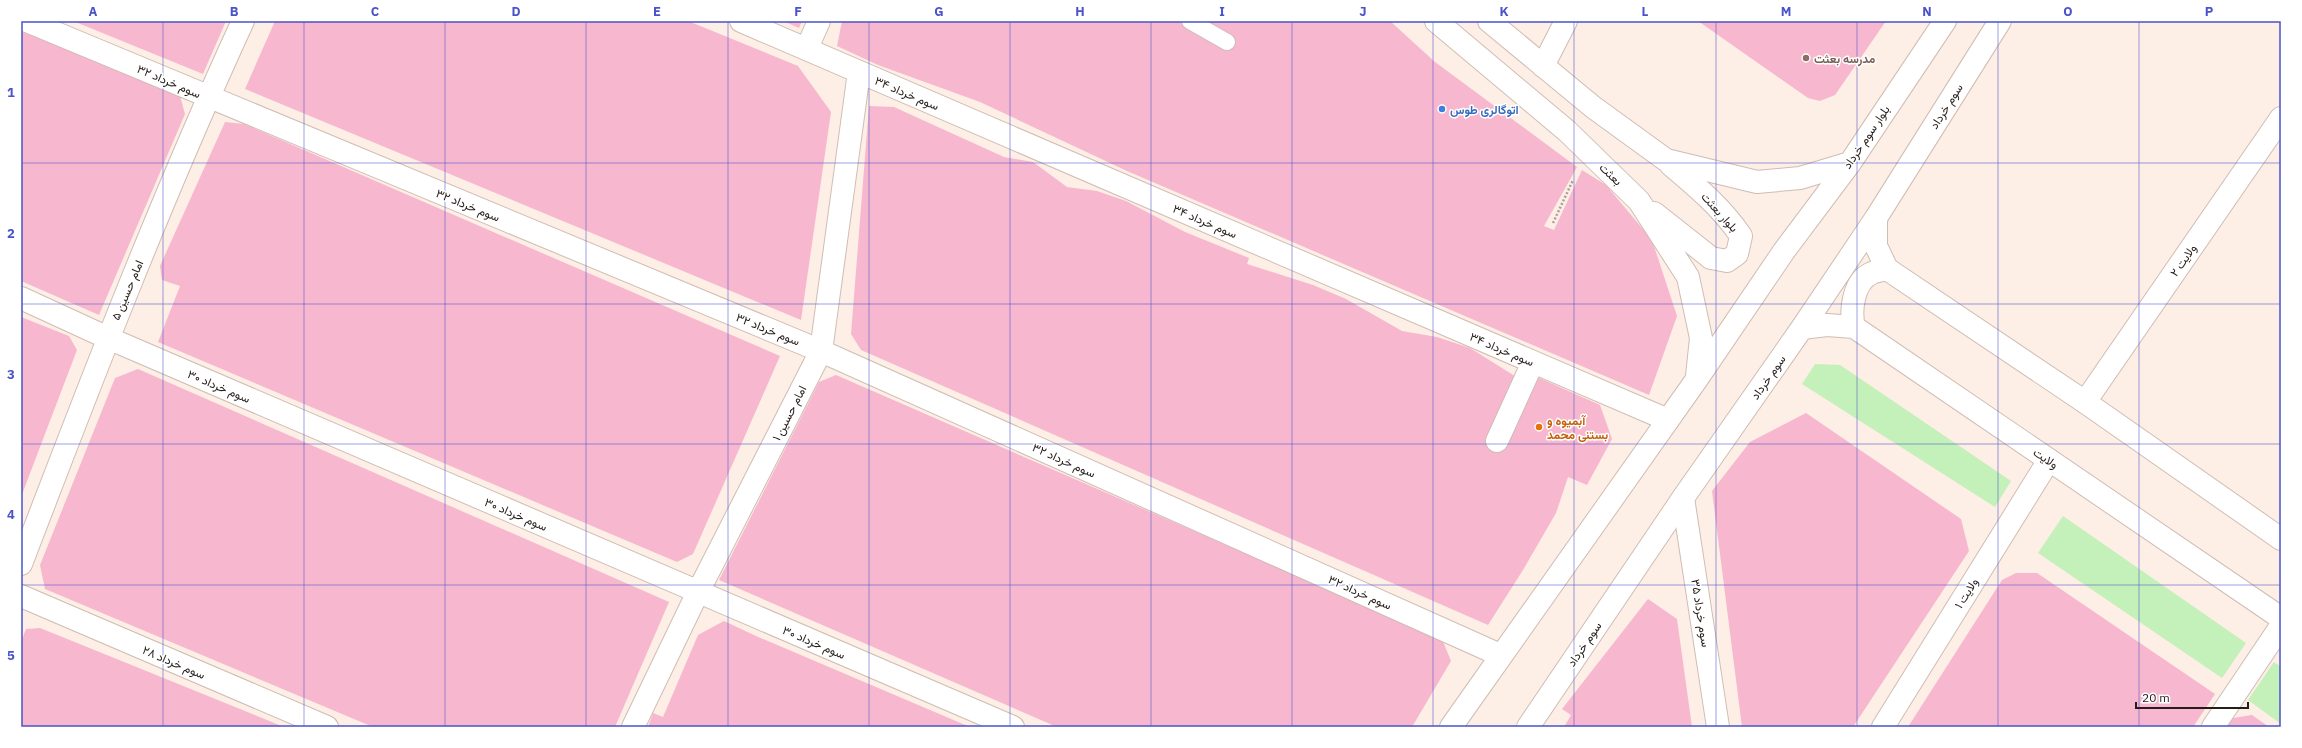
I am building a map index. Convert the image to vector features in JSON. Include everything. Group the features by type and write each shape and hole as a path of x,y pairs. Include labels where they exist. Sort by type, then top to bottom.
{"street":[{"name":"سوم خرداد ۳۲","path":"27,21 208,98 821,351 1500,655"},
{"name":"امام حسین ۵","path":"21,564 108,338 208,98 243,21"},
{"name":"سوم خرداد ۳۴","path":"741,21 807,48 859,72 1668,420"},
{"path":"807,48 820,21"},
{"name":"بعثت","path":"1436,21 1567,131 1639,201 1688,277 1701,338 1696,379"},
{"path":"1489,21 1593,108 1666,160 1757,182 1800,178 1850,163"},
{"path":"1543,66 1566,21"},
{"name":"بلوار سوم خرداد","path":"1696,379 1784,251 1850,163 1945,21"},
{"name":"سوم خرداد","path":"1528,727 1683,498 1802,328 1876,218 2000,21"},
{"name":"امام حسین ۱","path":"633,727 698,592 821,351 859,72"},
{"name":"ولایت ۲","path":"2085,402 2281,118"},
{"name":"بلوار بعثت","path":"1639,201 1711,258 1727,260 1737,254 1741,236 1732,221 1666,160"},
{"path":"1876,218 1876,246 1887,269 2085,402 2281,539"},
{"path":"1802,328 1827,325 1854,327 1851,314 1852,303 1861,283 1871,273 1887,269"},
{"name":"سوم خرداد ۳۰","path":"21,298 108,338 1013,727"},
{"name":"ولایت","path":"1854,327 2281,618"},
{"path":"1497,441 1533,362"},
{"path":"1451,727 1500,655 1696,379"},
{"name":"ولایت ۱","path":"1883,727 2049,460"},
{"name":"سوم خرداد ۳۵","path":"1683,498 1718,727"},
{"name":"سوم خرداد ۲۸","path":"21,596 327,727"},
{"path":"2213,727 2281,626"}],"lane":[{"path":"1190,21 1227,42"}],"path":[{"path":"1553,223 1588,151"}],"green space":[{"path":"1815,364 1840,365 2011,481 1995,507 1802,384"},
{"path":"2063,516 2246,643 2222,678 2038,553"},
{"path":"2274,662 2281,667 2281,724 2248,700"}],"building":[{"path":"73,21 226,21 203,74"},
{"path":"275,21 688,21 798,66 831,112 801,320 245,89"},
{"path":"783,21 802,21 799,28"},
{"path":"842,21 1178,21 1196,32 1201,21 1390,21 1435,62 1577,167 1544,226 1554,230 1582,170 1606,185 1652,240 1677,316 1649,395 1127,171 980,102 878,65 837,46"},
{"name":"مدرسه بعثت","path":"1698,21 1886,21 1835,95 1820,101 1808,98"},
{"path":"21,30 180,96 185,114 99,315 21,281"},
{"path":"869,106 894,107 1004,157 1033,162 1067,187 1097,191 1126,201 1185,232 1249,258 1247,264 1313,285 1346,299 1402,331 1437,337 1470,348 1518,378 1535,376 1600,405 1612,439 1587,485 1568,477 1556,513 1523,570 1488,625 861,350 851,334"},
{"path":"225,122 244,124 780,356 693,554 677,562 158,342 180,286 162,280 160,266"},
{"path":"21,317 69,336 77,350 21,497"},
{"path":"138,369 669,602 615,727 373,727 45,589 40,565 115,378"},
{"path":"836,375 1442,639 1451,661 1412,727 1057,727 719,580 819,382"},
{"path":"1806,413 1961,519 1969,551 1853,727 1742,727 1712,491 1750,442"},
{"path":"2016,573 2037,573 2215,694 2193,727 1908,727 2002,580"},
{"path":"1648,599 1677,619 1692,727 1564,727 1571,715 1562,709"},
{"path":"724,621 970,727 648,727 653,713 663,717 698,635"},
{"path":"40,628 284,727 21,727 21,642 26,629"},
{"path":"2252,715 2269,727 2227,727 2233,718"}],"place":[{"name":"مدرسه بعثت","path":"1806,58"},
{"name":"اتوگالری طوس","path":"1442,109"},
{"name":"آبمیوه و بستنی محمد","path":"1539,427"}]}
